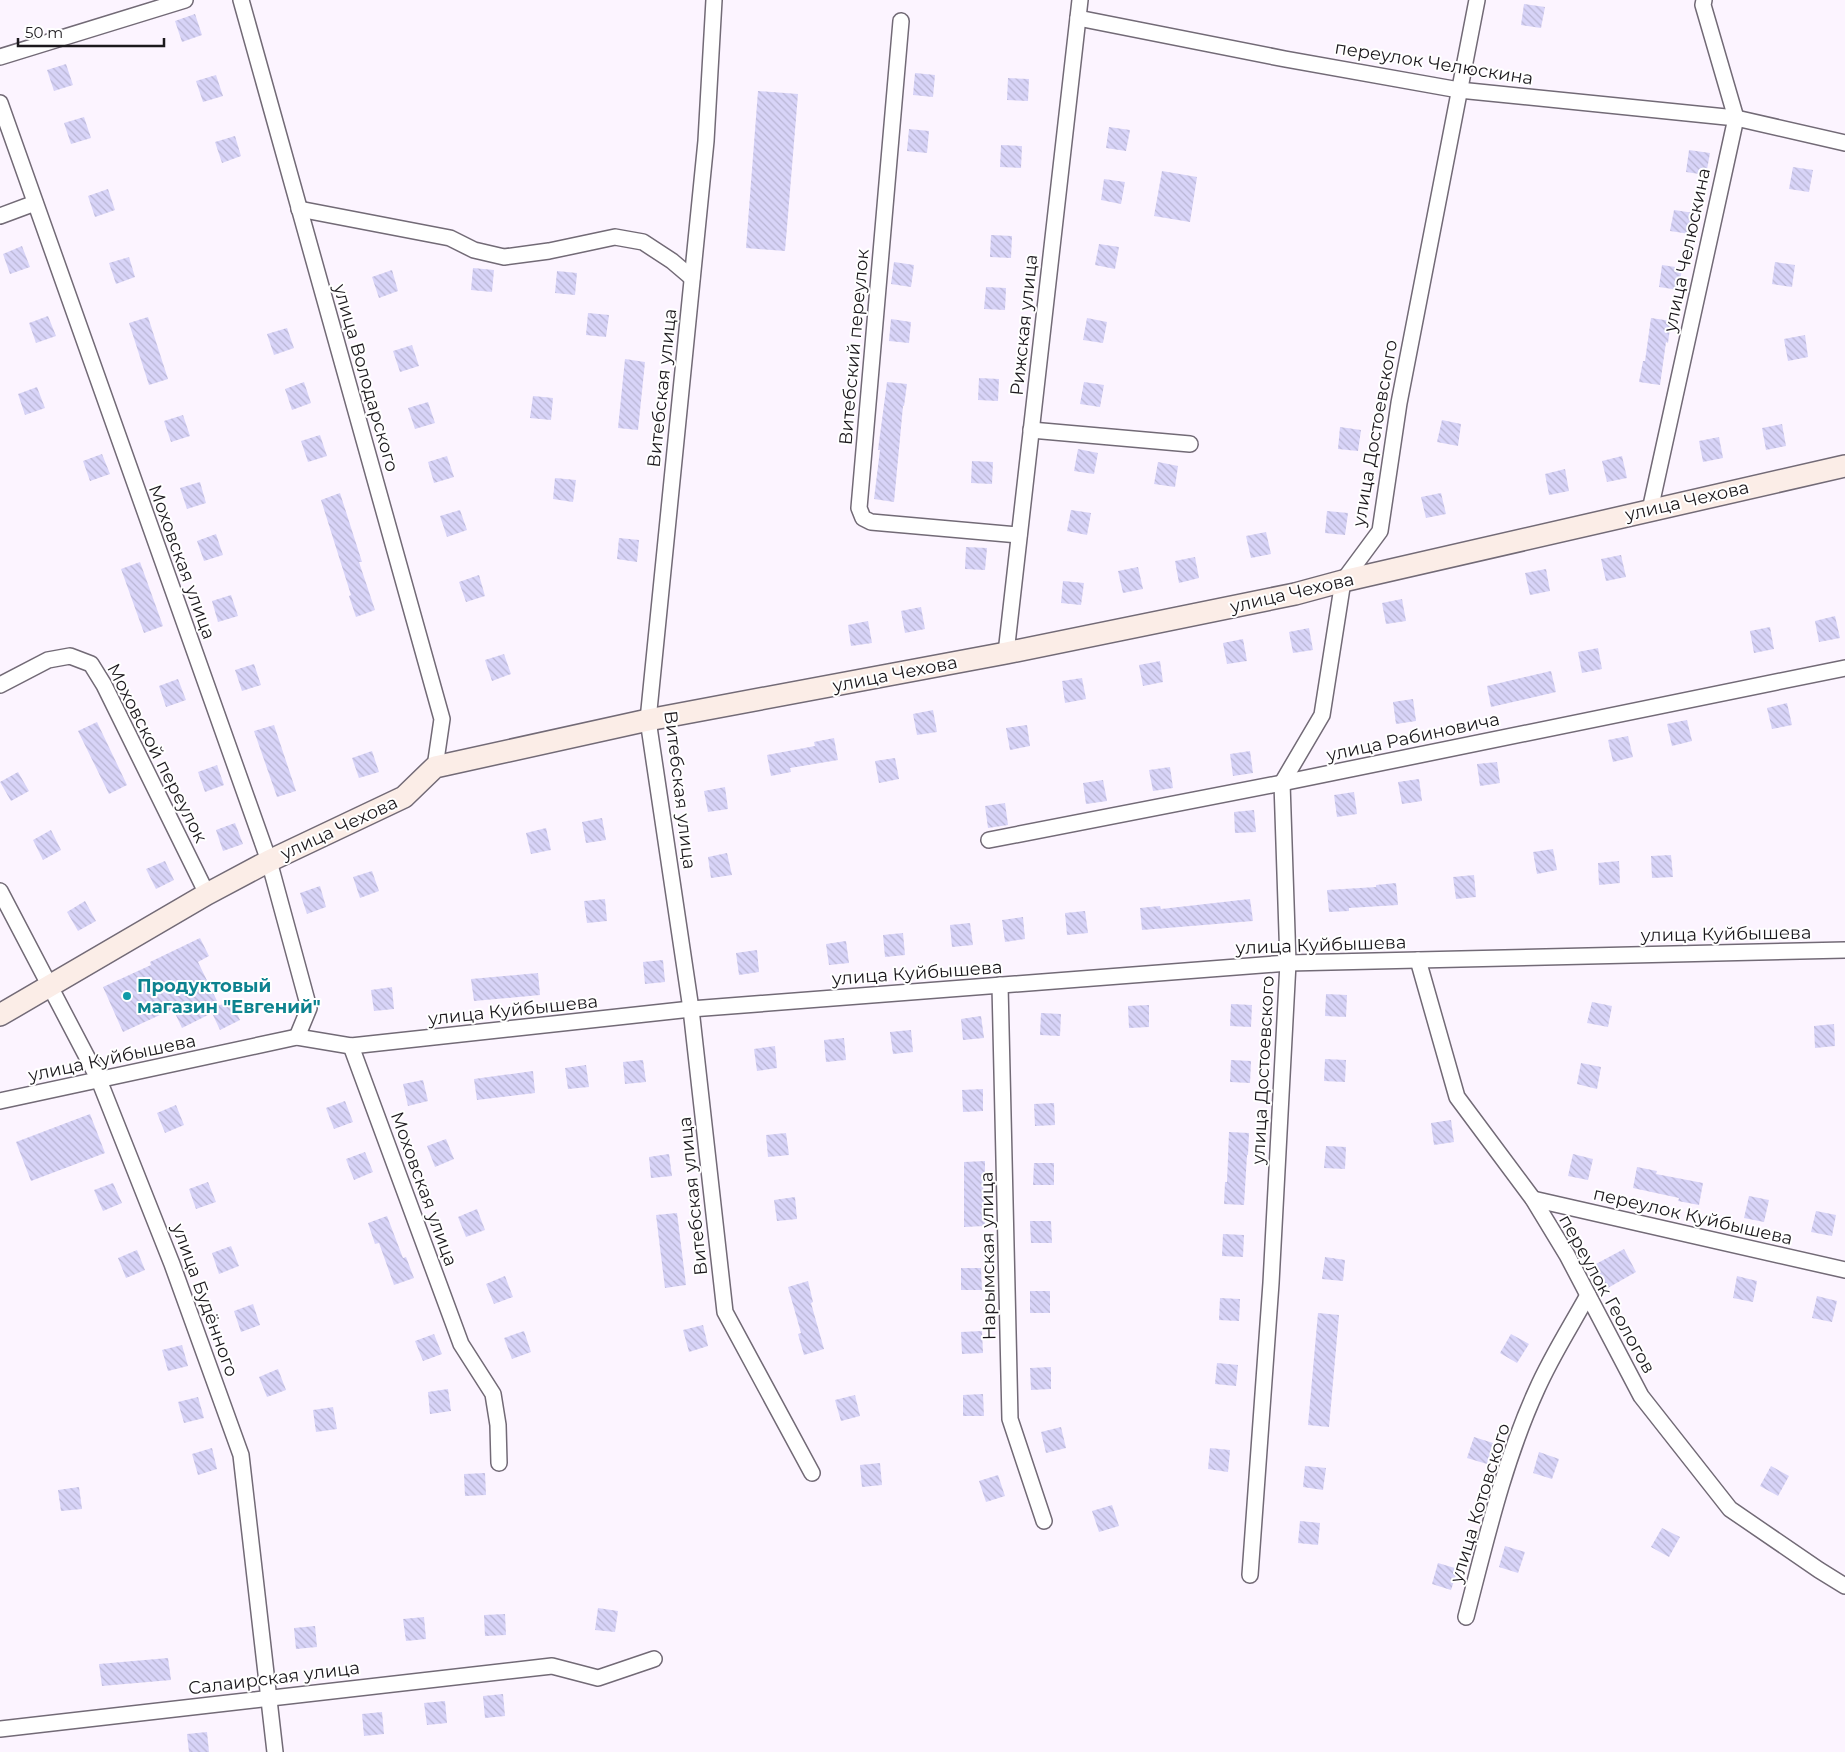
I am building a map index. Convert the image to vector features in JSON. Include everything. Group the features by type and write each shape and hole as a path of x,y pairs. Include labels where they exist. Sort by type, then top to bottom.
{"street":[{"path":"0,56 186,0"},
{"name":"улица Володарского","path":"241,0 442,719 435,767"},
{"name":"Витебская улица","path":"714,0 706,141 648,720 691,1009 725,1312 812,1473"},
{"name":"Рижская улица","path":"1006,653 1080,0"},
{"name":"улица Достоевского","path":"1250,1574 1271,1274 1288,963 1282,783 1322,715 1343,582 1380,531 1399,403 1477,0"},
{"name":"улица Челюскина","path":"1650,510 1736,118 1703,5 1704,0"},
{"name":"переулок Челюскина","path":"1078,18 1459,90 1736,118 1845,143"},
{"name":"Витебский переулок","path":"900,21 859,508 863,518 871,522 1019,535"},
{"name":"Моховская улица","path":"0,102 269,861 309,1008 297,1037"},
{"path":"0,216 35,203"},
{"path":"299,209 450,238 474,250 504,256 549,251 615,237 643,242 692,278"},
{"path":"1031,430 1190,444"},
{"name":"улица Чехова","path":"0,1015 207,894 269,861 404,797 435,767 648,720 1006,653 1296,594 1845,466"},
{"name":"Моховской переулок","path":"0,686 48,660 70,656 91,664 104,685 207,894"},
{"name":"улица Рабиновича","path":"989,840 1282,783 1845,668"},
{"name":"улица Будённого","path":"0,891 99,1080 172,1264 241,1455 275,1752"},
{"name":"улица Куйбышева","path":"0,1101 297,1037 351,1046 691,1009 1288,963 1845,950"},
{"name":"переулок Геологов","path":"1418,960 1457,1097 1533,1199 1567,1255 1641,1396 1730,1508 1845,1586"},
{"name":"Нарымская улица","path":"1000,985 1010,1419 1044,1521"},
{"name":"Моховская улица","path":"351,1046 461,1344 493,1394 498,1425 499,1463"},
{"name":"переулок Куйбышева","path":"1533,1199 1845,1270"},
{"name":"улица Котовского","path":"1466,1617 1494,1508 1512,1452 1537,1388 1588,1295"},
{"name":"Салаирская улица","path":"0,1729 552,1666 598,1678 654,1659"}],"building":[{"path":"1524,4 1545,7 1541,28 1521,25"},
{"path":"195,14 202,35 182,42 175,21"},
{"path":"66,64 73,85 54,91 47,70"},
{"path":"915,73 935,75 933,97 913,95"},
{"path":"216,75 223,96 203,102 196,81"},
{"path":"1008,78 1029,79 1028,101 1007,100"},
{"path":"758,91 798,94 785,251 746,248"},
{"path":"84,117 91,138 71,144 64,123"},
{"path":"1109,127 1130,130 1126,151 1106,148"},
{"path":"909,129 929,131 927,153 907,151"},
{"path":"235,136 241,156 222,163 215,142"},
{"path":"1001,145 1022,146 1021,168 1000,167"},
{"path":"1689,150 1710,153 1706,175 1686,172"},
{"path":"1793,167 1813,170 1809,192 1789,189"},
{"path":"1162,171 1197,177 1190,222 1154,216"},
{"path":"1104,179 1125,182 1121,204 1101,200"},
{"path":"108,189 115,210 95,217 88,196"},
{"path":"1674,210 1694,213 1690,234 1670,231"},
{"path":"991,235 1012,236 1011,258 990,257"},
{"path":"1099,244 1119,247 1115,269 1095,265"},
{"path":"22,246 30,267 10,274 3,254"},
{"path":"129,257 135,277 116,284 109,263"},
{"path":"894,262 914,265 911,287 891,284"},
{"path":"1775,262 1795,265 1792,287 1772,284"},
{"path":"1662,265 1682,268 1679,290 1659,287"},
{"path":"473,268 494,270 492,292 471,290"},
{"path":"392,270 398,291 379,298 372,277"},
{"path":"557,271 577,273 575,295 555,293"},
{"path":"986,287 1006,288 1005,310 984,309"},
{"path":"588,313 609,315 606,337 586,335"},
{"path":"48,316 56,336 36,343 29,323"},
{"path":"148,317 168,379 149,385 129,323"},
{"path":"1087,318 1107,322 1103,343 1083,340"},
{"path":"1651,318 1671,321 1660,385 1639,382 1643,361 1645,361"},
{"path":"891,319 911,322 909,343 889,341"},
{"path":"287,328 294,348 274,355 267,334"},
{"path":"1805,335 1808,357 1788,361 1784,339"},
{"path":"412,345 419,366 400,372 393,351"},
{"path":"625,359 645,362 638,430 618,428"},
{"path":"979,378 999,379 998,401 978,400"},
{"path":"304,382 311,403 292,410 285,389"},
{"path":"887,382 907,384 903,406 894,502 874,499"},
{"path":"1084,382 1104,385 1100,407 1080,404"},
{"path":"37,387 45,408 25,415 18,394"},
{"path":"533,396 553,398 551,420 530,418"},
{"path":"428,402 435,423 415,429 408,408"},
{"path":"183,415 190,436 171,442 164,421"},
{"path":"1442,420 1461,424 1458,446 1437,442"},
{"path":"1782,424 1786,446 1766,450 1762,428"},
{"path":"1340,427 1361,430 1358,451 1338,449"},
{"path":"320,435 327,456 308,462 301,441"},
{"path":"1719,437 1723,458 1703,462 1699,441"},
{"path":"1078,449 1098,453 1094,474 1074,471"},
{"path":"102,454 110,474 90,481 83,461"},
{"path":"447,456 454,477 434,483 428,462"},
{"path":"1622,456 1627,478 1607,482 1602,461"},
{"path":"972,461 993,462 992,484 971,483"},
{"path":"1158,462 1178,466 1175,487 1154,484"},
{"path":"1565,469 1569,491 1549,495 1545,474"},
{"path":"555,478 576,480 573,502 553,499"},
{"path":"200,482 206,503 187,509 180,488"},
{"path":"340,493 362,562 359,562 375,610 356,617 349,596 351,595 321,500"},
{"path":"1441,493 1446,514 1426,518 1421,497"},
{"path":"460,510 467,530 447,537 440,516"},
{"path":"1071,510 1091,513 1087,535 1067,531"},
{"path":"1327,511 1348,513 1345,535 1325,533"},
{"path":"1266,532 1271,554 1251,558 1246,536"},
{"path":"216,534 223,555 204,561 197,541"},
{"path":"619,538 639,540 637,562 617,559"},
{"path":"966,547 987,548 985,570 965,569"},
{"path":"1621,555 1626,577 1606,581 1601,559"},
{"path":"1195,557 1199,578 1179,583 1175,561"},
{"path":"140,562 163,626 144,633 121,569"},
{"path":"1138,567 1143,589 1123,593 1118,571"},
{"path":"1546,569 1550,591 1530,595 1525,573"},
{"path":"479,575 485,596 466,602 459,582"},
{"path":"1063,581 1084,583 1081,605 1061,603"},
{"path":"231,595 238,616 218,622 212,601"},
{"path":"1402,599 1406,621 1386,624 1382,603"},
{"path":"921,607 925,629 905,633 901,611"},
{"path":"1835,616 1840,638 1819,642 1815,621"},
{"path":"868,621 872,643 851,646 848,625"},
{"path":"1770,627 1774,649 1754,653 1750,631"},
{"path":"1309,628 1313,650 1293,653 1289,632"},
{"path":"1243,639 1247,661 1227,664 1223,643"},
{"path":"1598,648 1602,669 1582,673 1578,652"},
{"path":"504,654 511,674 492,681 485,660"},
{"path":"1160,661 1163,682 1143,686 1139,665"},
{"path":"254,664 261,685 242,691 235,670"},
{"path":"1551,671 1556,692 1491,707 1487,686"},
{"path":"1082,678 1086,699 1065,703 1062,681"},
{"path":"178,679 186,700 166,707 159,686"},
{"path":"1413,699 1416,721 1396,724 1393,702"},
{"path":"1787,703 1792,725 1772,729 1767,708"},
{"path":"933,710 937,732 917,735 913,714"},
{"path":"1687,720 1692,741 1672,746 1667,724"},
{"path":"97,722 127,785 109,794 78,731"},
{"path":"274,725 296,791 277,797 254,731"},
{"path":"1027,725 1030,746 1010,750 1006,728"},
{"path":"1628,736 1633,757 1613,762 1608,740"},
{"path":"834,738 838,760 790,768 791,772 771,776 767,755 815,746 814,742"},
{"path":"372,751 379,772 359,778 352,758"},
{"path":"1250,751 1253,773 1233,776 1230,754"},
{"path":"895,758 899,779 879,783 875,761"},
{"path":"1497,762 1500,783 1480,786 1477,764"},
{"path":"217,765 224,785 205,792 198,772"},
{"path":"1170,767 1173,788 1153,791 1149,770"},
{"path":"18,772 29,791 11,801 0,782"},
{"path":"1419,779 1422,801 1402,804 1398,782"},
{"path":"1103,780 1107,801 1086,804 1083,783"},
{"path":"725,787 728,809 708,812 704,791"},
{"path":"1354,792 1357,814 1337,817 1334,795"},
{"path":"1005,803 1008,825 988,828 985,806"},
{"path":"1254,810 1256,832 1235,833 1234,812"},
{"path":"602,818 606,840 586,843 582,822"},
{"path":"235,823 243,844 223,851 216,830"},
{"path":"546,828 551,850 531,854 526,833"},
{"path":"51,830 61,850 43,860 33,840"},
{"path":"1553,849 1557,870 1537,874 1533,852"},
{"path":"727,853 732,875 711,878 708,857"},
{"path":"1671,855 1673,877 1652,878 1651,856"},
{"path":"165,861 174,880 156,889 146,869"},
{"path":"1619,861 1620,883 1599,885 1598,863"},
{"path":"372,871 379,891 360,898 353,877"},
{"path":"1474,875 1476,897 1456,899 1453,877"},
{"path":"1396,883 1398,905 1349,908 1349,911 1329,912 1327,890 1376,887 1376,885"},
{"path":"320,886 326,907 307,914 300,893"},
{"path":"605,899 607,921 587,923 584,901"},
{"path":"1250,899 1253,921 1142,930 1140,908 1160,906 1161,909"},
{"path":"85,901 96,921 78,931 67,912"},
{"path":"1085,911 1088,933 1067,935 1065,913"},
{"path":"1023,917 1025,939 1005,942 1002,920"},
{"path":"970,923 973,945 952,947 950,925"},
{"path":"903,933 905,955 885,957 883,935"},
{"path":"200,938 209,956 198,962 219,1005 232,1003 240,1020 220,1030 212,1013 182,1028 173,1009 123,1032 103,987 151,965 150,962"},
{"path":"846,941 849,963 829,965 826,944"},
{"path":"757,950 759,972 739,975 736,953"},
{"path":"663,960 665,982 645,984 643,962"},
{"path":"538,973 540,995 474,1001 471,979"},
{"path":"392,987 394,1009 374,1011 371,990"},
{"path":"1326,994 1347,995 1346,1017 1325,1016"},
{"path":"1592,1002 1612,1006 1608,1027 1587,1023"},
{"path":"1231,1004 1252,1005 1251,1027 1230,1026"},
{"path":"1149,1005 1149,1027 1129,1028 1128,1006"},
{"path":"1041,1013 1061,1014 1060,1036 1040,1035"},
{"path":"981,1016 984,1038 963,1040 961,1019"},
{"path":"1834,1024 1835,1046 1815,1048 1814,1026"},
{"path":"911,1030 913,1052 893,1054 890,1032"},
{"path":"844,1038 846,1060 826,1062 824,1040"},
{"path":"775,1046 777,1068 757,1071 754,1049"},
{"path":"1325,1059 1346,1060 1345,1082 1324,1081"},
{"path":"643,1060 646,1082 625,1084 623,1062"},
{"path":"1231,1060 1251,1061 1250,1083 1230,1082"},
{"path":"1581,1063 1601,1067 1597,1089 1577,1084"},
{"path":"586,1065 589,1087 568,1089 565,1068"},
{"path":"533,1071 535,1093 477,1100 474,1079"},
{"path":"423,1080 428,1101 408,1106 403,1084"},
{"path":"983,1089 983,1111 963,1112 962,1090"},
{"path":"345,1101 353,1122 334,1129 326,1108"},
{"path":"1054,1103 1055,1125 1035,1126 1034,1104"},
{"path":"176,1105 184,1125 165,1133 157,1113"},
{"path":"90,1114 105,1153 31,1181 16,1142"},
{"path":"1451,1120 1454,1142 1434,1145 1431,1123"},
{"path":"1229,1132 1249,1133 1244,1205 1224,1204"},
{"path":"786,1133 789,1155 768,1157 766,1135"},
{"path":"446,1139 454,1159 435,1167 427,1146"},
{"path":"1326,1146 1346,1147 1345,1169 1324,1168"},
{"path":"365,1152 373,1172 354,1180 346,1159"},
{"path":"669,1154 672,1176 651,1178 649,1157"},
{"path":"1573,1154 1593,1159 1588,1180 1568,1176"},
{"path":"985,1161 985,1183 983,1183 985,1226 964,1227 964,1162"},
{"path":"1034,1163 1054,1163 1054,1185 1033,1185"},
{"path":"1637,1167 1657,1171 1656,1174 1703,1183 1699,1205 1678,1201 1679,1198 1633,1188"},
{"path":"208,1182 216,1202 196,1209 189,1189"},
{"path":"113,1183 122,1203 103,1211 94,1190"},
{"path":"1749,1196 1769,1200 1764,1222 1744,1218"},
{"path":"795,1197 797,1219 777,1221 774,1200"},
{"path":"477,1209 485,1230 466,1237 458,1217"},
{"path":"1816,1211 1836,1215 1832,1236 1811,1232"},
{"path":"677,1213 686,1285 665,1288 656,1215"},
{"path":"387,1216 403,1258 406,1257 414,1278 394,1285 379,1243 375,1244 368,1223"},
{"path":"1030,1221 1051,1221 1052,1243 1031,1243"},
{"path":"1223,1234 1244,1235 1243,1257 1222,1256"},
{"path":"231,1246 239,1266 219,1274 212,1253"},
{"path":"1624,1249 1636,1272 1606,1289 1594,1265"},
{"path":"137,1250 145,1270 126,1278 118,1258"},
{"path":"1325,1257 1345,1260 1343,1281 1322,1279"},
{"path":"961,1268 981,1268 982,1290 961,1290"},
{"path":"505,1276 513,1297 494,1304 486,1284"},
{"path":"1737,1276 1757,1281 1753,1302 1733,1298"},
{"path":"808,1281 813,1302 811,1303 824,1349 804,1355 798,1334 801,1333 788,1287"},
{"path":"1030,1291 1050,1291 1050,1313 1030,1313"},
{"path":"1817,1296 1837,1301 1832,1322 1812,1318"},
{"path":"1220,1298 1240,1299 1239,1321 1219,1320"},
{"path":"253,1304 260,1325 241,1332 234,1311"},
{"path":"1318,1313 1339,1315 1329,1427 1308,1425"},
{"path":"703,1325 708,1346 689,1352 683,1330"},
{"path":"524,1331 531,1352 512,1359 504,1338"},
{"path":"982,1331 983,1353 962,1354 961,1332"},
{"path":"434,1334 442,1354 423,1361 415,1341"},
{"path":"1511,1334 1529,1344 1517,1363 1500,1353"},
{"path":"182,1345 188,1366 168,1371 162,1350"},
{"path":"1217,1363 1238,1365 1236,1386 1215,1384"},
{"path":"1051,1367 1051,1389 1031,1390 1030,1368"},
{"path":"278,1369 286,1390 267,1397 259,1377"},
{"path":"448,1389 451,1411 430,1414 428,1392"},
{"path":"983,1394 984,1416 963,1416 963,1395"},
{"path":"855,1395 860,1416 841,1421 835,1400"},
{"path":"198,1397 204,1418 184,1423 178,1402"},
{"path":"333,1407 337,1429 316,1432 313,1410"},
{"path":"1061,1427 1066,1448 1046,1453 1041,1432"},
{"path":"1474,1437 1493,1443 1487,1464 1467,1458"},
{"path":"212,1448 217,1469 198,1475 192,1454"},
{"path":"1210,1448 1230,1450 1228,1472 1208,1469"},
{"path":"1539,1452 1559,1459 1552,1479 1533,1473"},
{"path":"880,1463 882,1485 862,1487 860,1465"},
{"path":"1305,1466 1326,1468 1323,1490 1303,1487"},
{"path":"1771,1466 1789,1476 1778,1496 1760,1486"},
{"path":"485,1473 486,1495 465,1496 464,1474"},
{"path":"998,1475 1005,1496 986,1502 979,1481"},
{"path":"79,1487 82,1509 61,1511 58,1490"},
{"path":"1112,1505 1119,1526 1099,1532 1092,1511"},
{"path":"1300,1521 1320,1523 1318,1545 1298,1543"},
{"path":"1662,1528 1680,1537 1669,1557 1651,1547"},
{"path":"1505,1546 1525,1552 1518,1573 1499,1567"},
{"path":"1438,1563 1458,1569 1451,1590 1432,1584"},
{"path":"598,1608 618,1611 615,1632 595,1630"},
{"path":"505,1614 506,1635 485,1636 484,1615"},
{"path":"424,1617 426,1639 406,1641 403,1619"},
{"path":"315,1626 317,1647 296,1649 294,1628"},
{"path":"168,1658 171,1680 102,1686 99,1664"},
{"path":"503,1694 505,1716 485,1718 483,1696"},
{"path":"445,1701 447,1723 427,1725 424,1703"},
{"path":"382,1712 384,1734 364,1736 362,1714"},
{"path":"207,1732 209,1752 189,1752 187,1734"}],"place":[{"name":"Продуктовый магазин \"Евгений\"","path":"127,996"}]}
